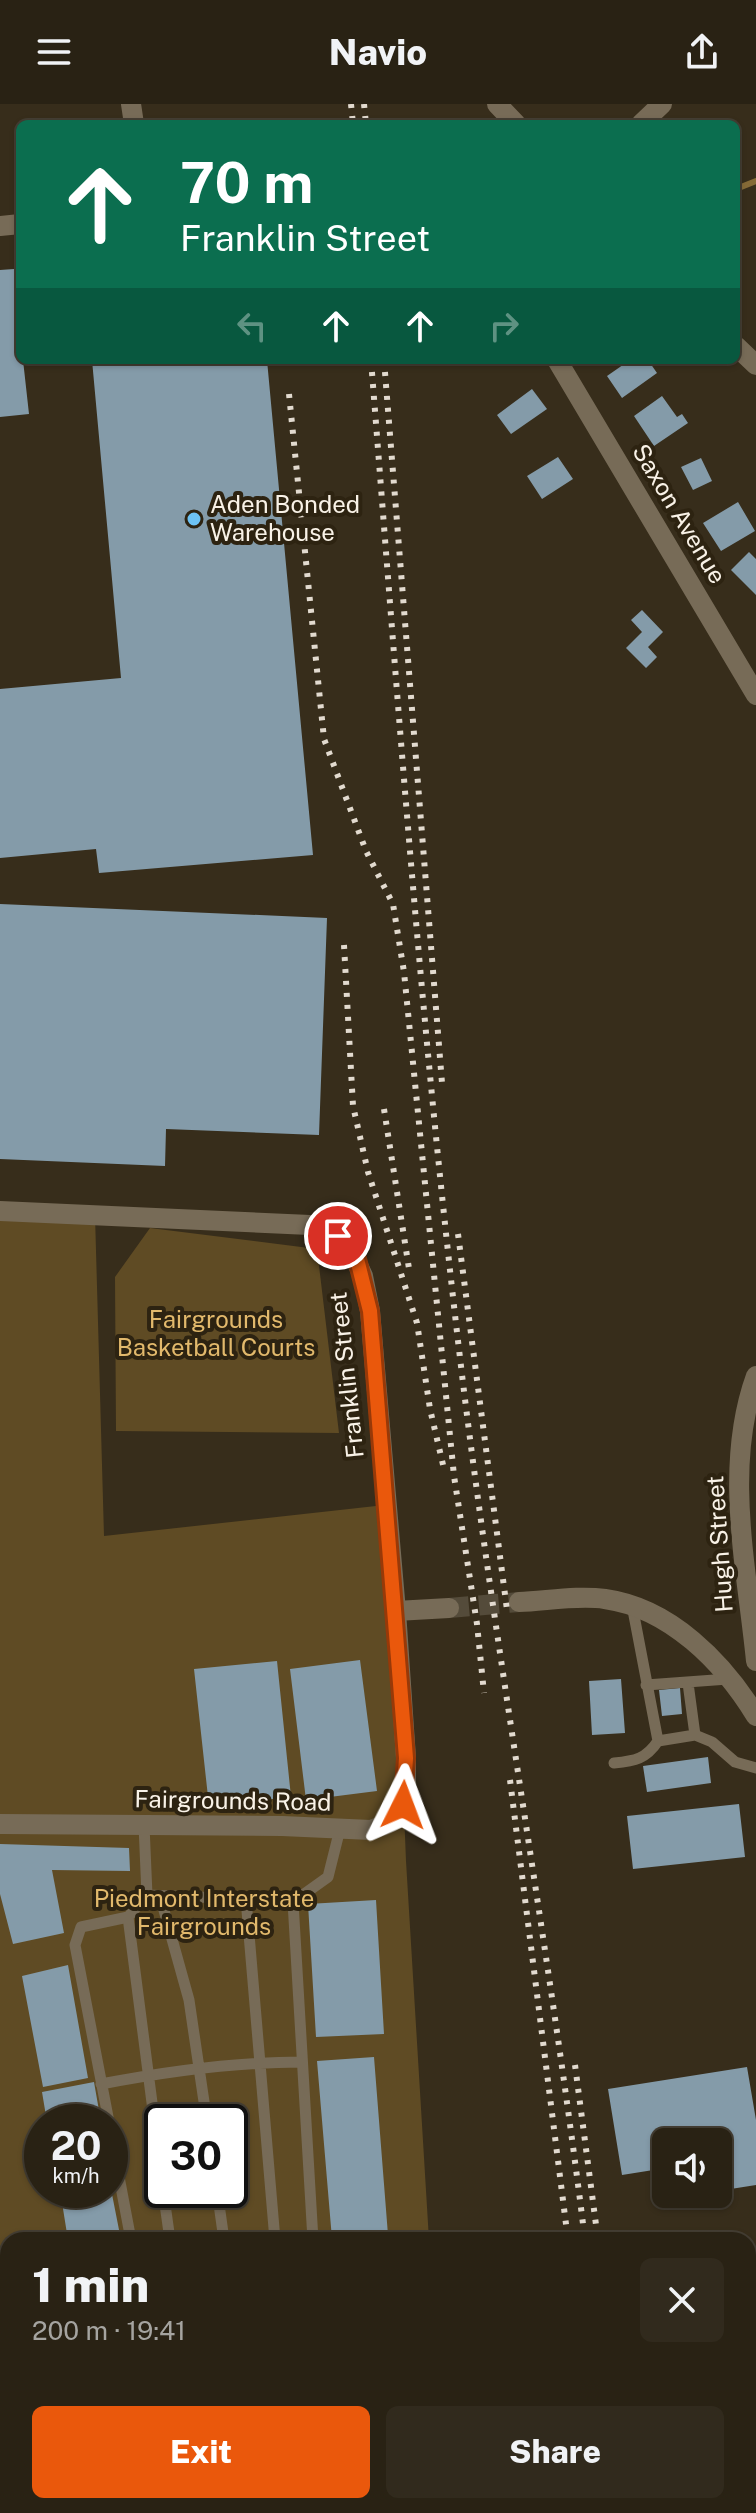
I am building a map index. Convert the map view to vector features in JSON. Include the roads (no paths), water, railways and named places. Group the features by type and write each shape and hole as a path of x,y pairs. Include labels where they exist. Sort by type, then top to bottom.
{"street":[{"path":"497,104 512,120"},
{"path":"645,120 662,104"},
{"path":"740,350 756,365"},
{"name":"Saxon Avenue","path":"559,364 756,695"},
{"name":"Franklin Street","path":"0,1211 310,1225 338,1236 349,1246 363,1276 370,1311 396,1611"},
{"name":"Hugh Street","path":"756,1376 744,1423 739,1496 756,1661"},
{"path":"519,1602 602,1598 632,1605 666,1620 704,1652 756,1716"},
{"path":"396,1611 449,1608"},
{"name":"Fairgrounds Road","path":"0,1824 382,1828 391,1822 403,1805 406,1758 396,1611"}],"lane":[{"path":"632,1605 658,1741"},
{"path":"646,1685 728,1679"},
{"path":"688,1683 695,1735"},
{"path":"614,1763 649,1754 658,1741 695,1735 712,1742 735,1762 756,1768"},
{"path":"144,1825 154,1895 189,2000 204,2104"},
{"path":"105,2104 75,1945 81,1927 128,1917 154,1895 293,1902 328,1877 340,1829"},
{"path":"246,1899 274,2232"},
{"path":"293,1902 313,2232"},
{"path":"128,1917 152,2104"},
{"path":"101,2084 148,2075 261,2062 302,2062"},
{"path":"125,2208 129,2232"},
{"path":"166,2208 169,2232"},
{"path":"220,2208 223,2232"}],"waterway":[{"path":"740,187 756,181"}],"tunnel":[{"path":"449,1608 519,1602"}],"railway":[{"path":"351,104 353,120"},
{"path":"364,104 366,120"},
{"path":"371,364 412,872 448,1255 477,1490 584,2232"},
{"path":"384,364 442,1083"},
{"path":"289,394 324,739 366,851 393,904 404,972 454,1476 477,1624 484,1693"},
{"path":"344,945 353,1106 368,1172 417,1323 430,1409 444,1469"},
{"path":"384,1109 410,1275"},
{"path":"458,1234 507,1610"},
{"path":"510,1780 567,2232"},
{"path":"575,2065 597,2232"}],"place":[{"name":"Aden Bonded Warehouse","path":"194,519"}],"park label":[{"name":"Fairgrounds Basketball Courts","path":"216,1334"},
{"name":"Piedmont Interstate Fairgrounds","path":"204,1913"}]}
